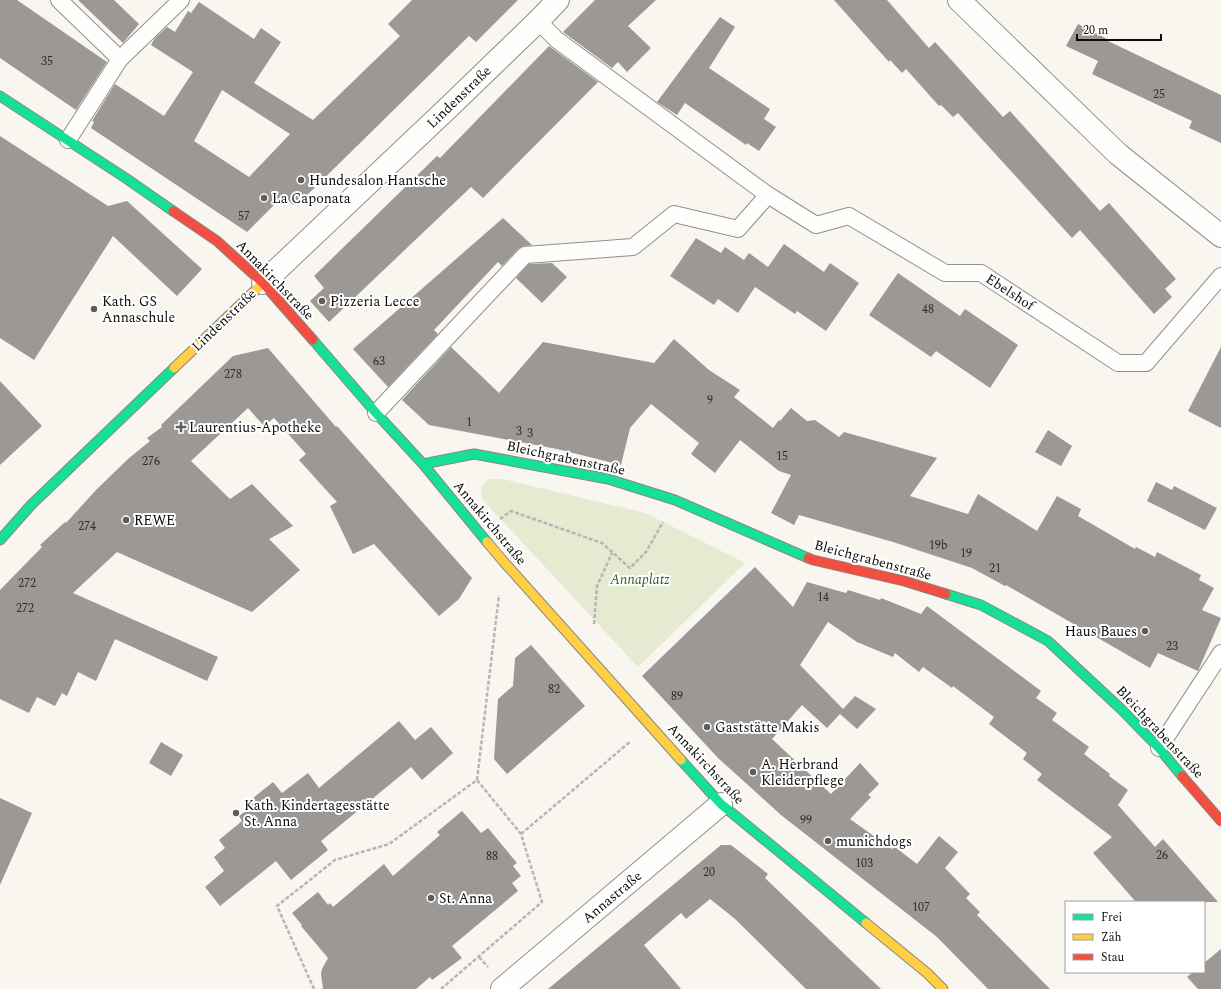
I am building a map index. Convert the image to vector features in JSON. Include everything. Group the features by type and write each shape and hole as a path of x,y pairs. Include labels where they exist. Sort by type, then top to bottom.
{"street":[{"name":"Lindenstraße","path":"0,540 31,505 538,22 558,0"},
{"path":"959,0 1118,154 1221,236"},
{"name":"Annakirchstraße","path":"0,96 127,179 217,241 263,283 376,413 423,464 503,561 721,804 927,973 943,989"},
{"name":"Bleichgrabenstraße","path":"423,464 474,454 608,479 676,500 813,560 904,581 981,606 1048,641 1121,709 1159,748 1221,822"},
{"name":"Annastraße","path":"502,989 721,804"}],"lane":[{"path":"59,0 120,59"},
{"path":"68,140 120,59 181,0"},
{"path":"376,413 525,255 633,247 674,214 738,229 768,195 557,40 538,22"},
{"name":"Ebelshof","path":"768,195 816,225 849,216 945,273 981,273 1118,363 1146,363 1221,276"},
{"path":"1159,748 1221,653"}],"path":[{"path":"480,533 511,511 602,543 630,568 646,552 676,500"},
{"path":"589,656 596,611 597,586 612,553"},
{"path":"441,989 542,902 521,834 477,780 503,561"},
{"path":"521,834 650,725"},
{"path":"314,989 277,906 335,860 389,844 477,780"}],"green space":[{"name":"Annaplatz","path":"488,479 503,479 645,513 745,563 638,667 482,499 481,488"}],"building":[{"path":"0,0 17,0 107,62 76,110 0,58"},
{"path":"78,0 114,0 139,24 123,43"},
{"path":"412,0 518,0 476,42 469,36 301,201 299,200 293,205 283,196 247,232 91,128 94,122 92,121 115,84 164,116 193,72 151,45 155,38 167,27 175,32 188,11 191,13 199,2 254,39 261,28 281,42 254,83 313,120 400,36 388,24","holes":["222,90 290,134 249,177 194,141"]},
{"path":"595,0 656,0 628,26 651,48 627,72 618,62 612,68 563,32"},
{"path":"834,0 887,0 929,48 935,42 1003,117 1010,111 1100,211 1109,203 1176,279 1165,289 1172,297 1154,314 1080,230 1072,238 958,113 953,117 941,105 939,106 906,69 902,73 890,60 889,62"},
{"path":"720,17 735,27 709,68 770,109 764,119 776,127 759,151 747,143 746,145 685,103 677,115 657,102"},
{"path":"1078,24 1109,40 1108,41 1221,95 1221,143 1189,128 1192,121 1092,74 1098,61 1066,46"},
{"path":"549,46 598,82 483,198 471,187 329,322 310,301 324,288 314,276 437,156 440,158"},
{"path":"0,136 108,206 127,201 202,269 177,296 113,236 34,360 0,338"},
{"path":"503,218 532,245 519,248 502,266 498,262 434,330 438,334 388,387 353,349"},
{"path":"696,238 721,253 725,247 744,260 749,253 768,267 784,244 824,272 830,263 859,283 826,331 797,311 795,314 755,287 738,313 718,299 714,305 670,276"},
{"path":"552,263 567,277 542,303 516,278 529,264"},
{"path":"898,273 960,316 965,309 1018,345 990,388 936,351 931,357 869,315"},
{"path":"674,339 709,370 740,390 734,397 773,428 791,408 807,421 815,420 839,437 844,432 937,458 910,496 968,514 978,494 1037,531 1057,496 1081,509 1078,516 1135,549 1136,547 1155,557 1157,552 1201,575 1199,580 1214,588 1202,610 1221,618 1198,671 1158,653 1150,668 1006,585 1005,586 972,568 893,542 799,515 794,525 771,513 791,475 779,471 740,440 715,473 691,454 699,443 651,404 630,428 621,465 557,449 429,425 402,400 451,347 499,393 543,342 654,363"},
{"path":"1221,347 1221,428 1188,411"},
{"path":"268,348 336,427 337,426 472,578 459,599 439,616 374,544 353,554 330,506 337,502 299,460 306,454 274,418 264,426 248,408 191,461 230,499 252,484 293,526 269,539 300,570 252,612 117,552 73,593 218,657 207,681 115,639 96,681 78,672 67,696 62,693 55,706 37,697 29,713 0,699 0,590 42,547 40,545 65,522 66,523 96,490 128,459 150,441 147,438 162,427 161,425 233,356"},
{"path":"0,381 42,426 0,465"},
{"path":"1048,430 1072,446 1061,466 1035,452"},
{"path":"1156,482 1172,490 1174,486 1217,508 1205,530 1147,501"},
{"path":"755,567 793,607 807,582 846,593 848,590 880,600 881,598 921,614 927,606 1041,691 1036,698 1057,713 1052,720 1089,747 1084,754 1128,790 1118,805 1155,847 1163,839 1218,902 1135,901 1093,853 1112,837 1037,780 1042,774 1023,759 1027,753 989,724 994,717 953,686 952,688 923,667 919,672 895,653 893,657 857,642 828,622 800,665 843,709 855,696 876,709 857,729 840,714 827,728 802,705 772,739 831,794 860,763 879,784 868,795 871,797 850,819 892,849 895,847 917,864 939,836 958,852 945,868 970,894 966,898 980,912 977,915 1050,989 988,989 937,937 781,815 718,758 642,676"},
{"path":"531,645 585,706 507,774 494,759 498,699 513,686 515,658"},
{"path":"399,721 415,740 431,727 453,753 422,780 411,767 321,841 328,850 291,880 276,861 220,906 205,887 224,871 214,857 225,848 219,840 242,821 239,816 251,807 247,803 273,782 282,793 308,773 319,788"},
{"path":"161,742 183,755 171,776 149,763"},
{"path":"0,798 32,813 0,885"},
{"name":"St. Anna","path":"462,811 481,833 488,828 517,863 513,866 521,876 512,883 518,891 452,946 462,958 432,980 430,977 416,989 323,989 321,974 328,958 292,913 318,892 328,905 330,903 333,907 384,864 393,876 440,835 437,832"},
{"path":"721,845 731,845 768,874 765,878 881,989 806,989 734,918 710,899 686,919 681,913 644,945 681,989 548,989"},
{"path":"1221,949 1221,989 1198,989 1187,977 1192,973 1205,973 1205,962"}],"traffic: fast":[{"path":"0,96 173,211"},
{"path":"313,340 376,413 423,464 487,542"},
{"path":"0,540 31,505 174,368"},
{"path":"423,464 474,454 608,479 675,500 808,558"},
{"path":"946,594 981,605 1048,641 1121,709 1159,748 1182,776"},
{"path":"681,760 721,804 866,923"}],"traffic: slow":[{"path":"174,368 263,283"},
{"path":"487,542 681,760"},
{"path":"866,923 927,973 943,989"}],"traffic: jam":[{"path":"173,211 217,241 263,283 313,340"},
{"path":"808,558 904,581 946,594"},
{"path":"1182,776 1221,821"}],"place":[{"name":"Hundesalon Hantsche","path":"301,180"},
{"name":"La Caponata","path":"264,198"},
{"name":"Pizzeria Lecce","path":"322,301"},
{"name":"Kath. GS Annaschule","path":"94,309"},
{"name":"Laurentius-Apotheke","path":"181,427"},
{"name":"REWE","path":"126,520"},
{"name":"Haus Baues","path":"1145,631"},
{"name":"Gaststätte Makis","path":"707,727"},
{"name":"A. Herbrand Kleiderpflege","path":"753,772"},
{"name":"Kath. Kindertagesstätte St. Anna","path":"236,813"},
{"name":"munichdogs","path":"828,841"},
{"name":"St. Anna","path":"431,898"}]}
